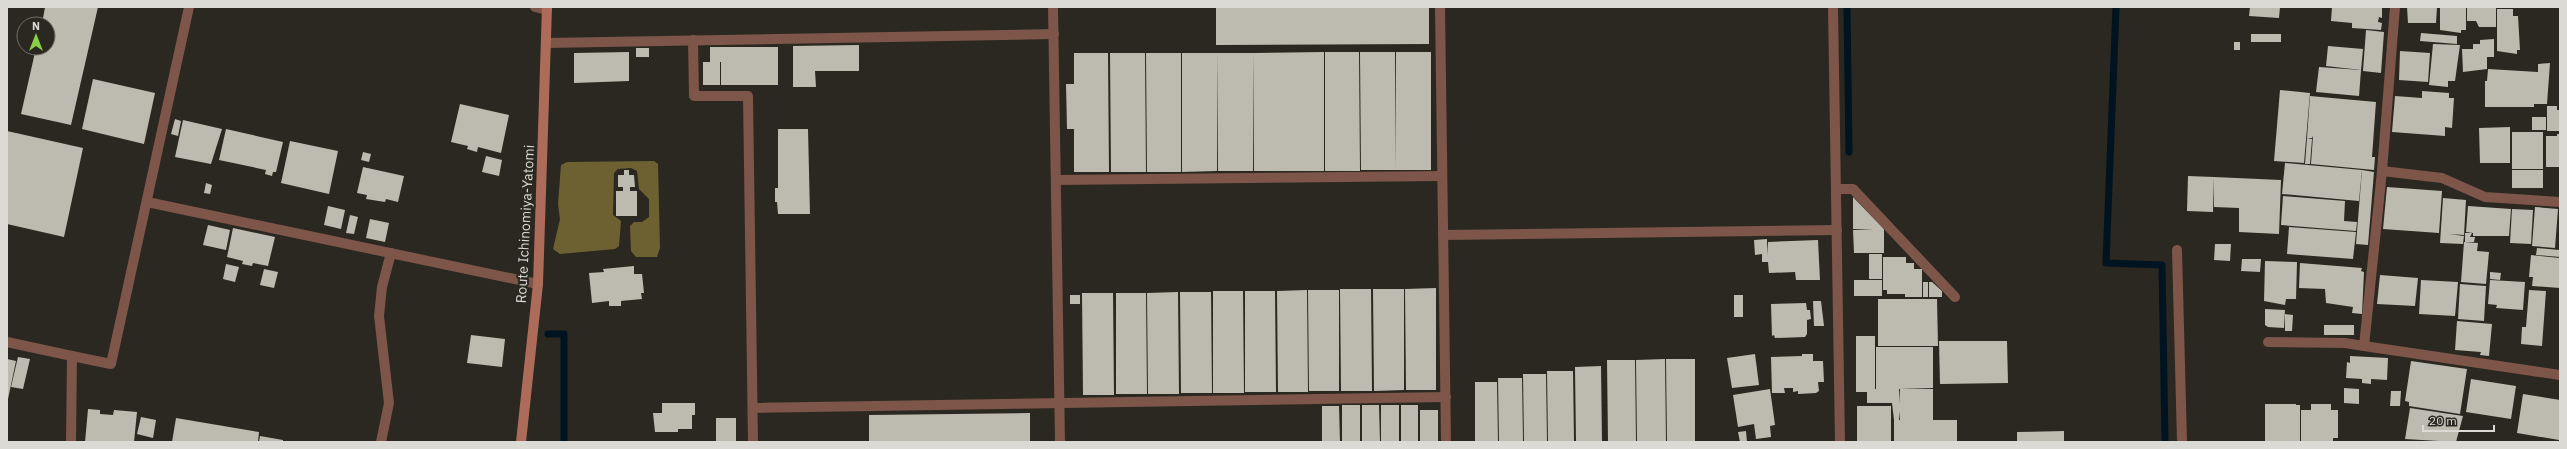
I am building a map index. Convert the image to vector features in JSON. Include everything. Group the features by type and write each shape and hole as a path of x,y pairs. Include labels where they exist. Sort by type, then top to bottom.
{"main road":[{"name":"Route Ichinomiya-Yatomi","path":"521,442 538,284 547,8"}],"street":[{"path":"7,342 111,364 188,7"},
{"path":"535,7 547,8"},
{"path":"1053,7 1060,442"},
{"path":"1440,7 1446,442"},
{"path":"1833,7 1840,442"},
{"path":"2364,346 2382,171 2395,7"},
{"path":"546,43 1054,34"},
{"path":"693,40 694,96 748,96 753,442"},
{"path":"2382,171 2442,178 2484,197 2560,202"},
{"path":"1056,180 1442,176"},
{"path":"1836,189 1853,189 1956,297"},
{"path":"147,202 538,284"},
{"path":"1443,235 1837,230"},
{"path":"2178,250 2182,442"},
{"path":"381,442 389,402 380,316 382,288 391,253"},
{"path":"2268,342 2345,343 2560,375"},
{"path":"71,442 72,356"},
{"path":"753,408 1446,397"}],"shaded area":[{"path":"654,161 658,164 660,248 657,257 636,257 631,251 630,226 634,222 642,222 649,217 649,199 639,189 637,171 631,168 618,169 614,173 613,215 621,221 619,246 615,249 560,254 553,249 560,219 558,204 561,165 567,162"}],"building":[{"path":"45,7 98,7 71,125 21,114 34,56 56,56 56,16 43,16"},
{"path":"1216,7 1429,7 1429,44 1216,45"},
{"path":"2250,7 2280,7 2279,18 2249,16"},
{"path":"2332,7 2382,8 2382,18 2379,17 2378,22 2382,23 2381,30 2352,28 2352,23 2331,21"},
{"path":"2407,7 2437,7 2436,23 2408,23"},
{"path":"2440,7 2466,7 2466,30 2461,30 2461,33 2440,30"},
{"path":"2467,7 2496,7 2496,27 2479,27 2476,21 2467,21"},
{"path":"2497,9 2513,9 2513,16 2518,16 2520,50 2517,50 2517,54 2497,51"},
{"path":"2366,30 2384,32 2381,73 2363,71"},
{"path":"2421,33 2457,36 2457,44 2420,41"},
{"path":"2251,34 2281,34 2281,42 2251,42"},
{"path":"2494,39 2494,57 2487,57 2487,69 2463,72 2462,49 2473,49 2473,44 2480,44 2480,40"},
{"path":"2234,42 2240,42 2240,50 2234,50"},
{"path":"2433,44 2460,45 2455,81 2448,81 2448,87 2429,85"},
{"path":"859,45 859,71 815,71 816,87 793,87 793,46"},
{"path":"2328,46 2363,49 2361,70 2326,66"},
{"path":"710,47 778,47 778,85 721,85 721,62 710,62"},
{"path":"636,48 649,48 649,57 636,57"},
{"path":"2400,51 2430,53 2428,82 2399,80"},
{"path":"629,52 629,81 574,83 574,53"},
{"path":"1324,52 1324,171 1254,171 1253,53"},
{"path":"1325,52 1359,52 1360,171 1325,171"},
{"path":"1360,52 1395,52 1396,170 1361,170"},
{"path":"1396,52 1431,52 1431,170 1396,170"},
{"path":"1074,53 1108,53 1109,172 1074,172 1074,129 1067,129 1066,84 1074,84"},
{"path":"1110,53 1145,53 1146,172 1111,172"},
{"path":"1146,53 1181,53 1181,172 1147,172"},
{"path":"1182,53 1217,53 1217,171 1182,172"},
{"path":"1217,53 1253,53 1253,171 1218,171"},
{"path":"703,62 720,62 720,85 703,85"},
{"path":"2550,63 2547,104 2534,104 2534,107 2485,107 2485,81 2487,81 2488,69 2538,72 2538,64"},
{"path":"2319,67 2361,70 2359,96 2316,92"},
{"path":"93,79 155,93 144,144 82,129"},
{"path":"2280,90 2310,93 2304,163 2274,161"},
{"path":"2422,91 2449,93 2449,98 2454,98 2452,128 2445,127 2445,136 2392,132 2395,96 2422,98"},
{"path":"2310,96 2376,102 2372,157 2375,157 2374,170 2311,164 2313,136 2312,138 2307,138"},
{"path":"460,104 509,115 501,153 478,147 477,152 467,149 468,146 451,142"},
{"path":"2547,106 2557,106 2557,110 2560,110 2560,131 2547,131"},
{"path":"2532,117 2546,117 2546,130 2532,130"},
{"path":"175,119 181,121 178,136 171,134"},
{"path":"183,120 222,129 211,164 175,157"},
{"path":"2510,127 2510,163 2480,163 2479,128"},
{"path":"226,129 283,142 276,172 273,172 272,176 265,174 266,170 219,160"},
{"path":"778,129 808,129 810,214 778,214 777,202 775,202 775,188 778,188"},
{"path":"7,131 83,148 64,237 7,224"},
{"path":"2512,132 2543,132 2543,169 2512,169"},
{"path":"2557,134 2560,134 2560,167 2546,167 2546,136 2557,136"},
{"path":"2307,138 2312,139 2310,164 2305,164"},
{"path":"290,141 338,151 329,194 281,183"},
{"path":"363,152 371,154 369,162 361,160"},
{"path":"486,156 502,160 499,176 482,172"},
{"path":"2285,163 2362,170 2359,201 2282,194"},
{"path":"363,167 404,176 398,202 386,199 385,202 366,199 367,195 357,193"},
{"path":"624,170 629,170 629,175 634,175 635,187 630,187 630,191 637,191 637,216 616,216 616,191 623,191 623,187 618,187 618,175 624,175"},
{"path":"2362,170 2374,172 2368,245 2356,244"},
{"path":"2512,170 2543,170 2543,188 2512,188"},
{"path":"2188,176 2214,177 2213,212 2187,211"},
{"path":"2214,177 2281,180 2279,234 2239,232 2239,208 2214,207"},
{"path":"206,183 212,185 210,194 204,193"},
{"path":"2387,187 2442,191 2439,233 2383,229"},
{"path":"2283,196 2345,201 2344,221 2357,222 2356,231 2281,225"},
{"path":"1853,197 1884,229 1884,253 1854,253 1853,230 1873,229 1853,229"},
{"path":"2443,198 2466,200 2464,235 2449,234 2464,236 2463,244 2440,243"},
{"path":"328,206 345,210 341,229 324,225"},
{"path":"2468,206 2511,209 2509,236 2473,236 2473,233 2466,232"},
{"path":"2535,207 2558,209 2555,248 2532,246"},
{"path":"2512,209 2533,210 2531,244 2510,243"},
{"path":"350,215 358,217 354,234 346,233"},
{"path":"370,219 389,223 385,242 366,238"},
{"path":"208,225 230,230 226,250 203,245"},
{"path":"2289,227 2356,232 2353,259 2287,254"},
{"path":"233,228 275,237 268,266 253,263 252,266 242,264 243,261 227,257"},
{"path":"2465,233 2472,233 2470,237 2475,237 2474,242 2465,242"},
{"path":"1767,239 1767,255 1768,242 1818,240 1820,280 1796,280 1795,272 1769,273 1768,262 1762,262 1762,254 1755,255 1754,240"},
{"path":"2464,242 2478,243 2477,251 2489,252 2486,284 2461,282"},
{"path":"2215,244 2231,244 2230,261 2214,260"},
{"path":"2537,248 2560,250 2560,257 2536,255"},
{"path":"1869,254 1882,254 1882,279 1869,279"},
{"path":"2531,255 2560,258 2560,288 2532,286 2533,277 2529,277"},
{"path":"1883,257 1906,257 1906,263 1914,263 1914,269 1922,269 1922,297 1905,297 1905,294 1887,294 1887,290 1883,290"},
{"path":"2242,259 2261,259 2260,272 2241,271"},
{"path":"2265,261 2297,262 2296,299 2286,299 2285,305 2264,301"},
{"path":"2300,263 2362,268 2361,271 2364,272 2362,314 2352,313 2353,307 2326,303 2325,289 2299,288"},
{"path":"226,264 239,267 235,282 223,279"},
{"path":"634,266 634,274 642,274 644,293 641,293 642,299 621,301 621,306 609,306 609,301 592,303 589,273 604,272 603,269"},
{"path":"264,269 278,272 274,288 260,285"},
{"path":"2490,272 2501,273 2500,280 2490,279"},
{"path":"2380,275 2418,278 2415,306 2377,304"},
{"path":"1854,280 1882,280 1882,296 1854,296"},
{"path":"2421,280 2458,282 2455,316 2419,314"},
{"path":"2490,280 2525,282 2523,310 2496,308 2497,305 2488,304"},
{"path":"1923,282 1928,282 1928,297 1923,297"},
{"path":"1929,282 1932,282 1942,291 1942,297 1929,297"},
{"path":"2460,284 2486,286 2484,321 2458,319"},
{"path":"1436,288 1436,390 1406,390 1405,289"},
{"path":"1340,289 1371,289 1372,391 1341,391"},
{"path":"1373,289 1404,289 1404,390 1374,391"},
{"path":"1307,290 1308,392 1278,392 1277,291"},
{"path":"1308,290 1339,290 1339,391 1309,391"},
{"path":"2529,290 2546,291 2542,346 2521,344 2522,327 2526,327"},
{"path":"1213,291 1243,291 1244,393 1213,393"},
{"path":"1245,291 1275,291 1276,392 1245,392"},
{"path":"1178,292 1179,394 1148,394 1147,293"},
{"path":"1180,292 1211,292 1212,393 1181,393"},
{"path":"1082,293 1113,293 1114,395 1083,395"},
{"path":"1116,293 1146,293 1147,394 1116,394"},
{"path":"1070,295 1080,295 1080,304 1070,304"},
{"path":"1734,295 1743,295 1743,317 1734,317"},
{"path":"1878,299 1937,299 1938,346 1878,346"},
{"path":"1813,301 1821,301 1824,326 1814,326"},
{"path":"1806,303 1807,310 1810,310 1811,319 1807,320 1807,334 1805,337 1775,338 1774,335 1772,336 1771,304"},
{"path":"2265,309 2285,310 2284,328 2268,327 2265,325"},
{"path":"2285,314 2293,315 2292,331 2285,331"},
{"path":"2457,321 2492,324 2489,356 2480,355 2481,352 2455,350"},
{"path":"2324,325 2354,325 2354,335 2324,335"},
{"path":"471,335 505,339 502,367 467,363"},
{"path":"1856,336 1875,336 1875,389 1867,389 1867,392 1856,392"},
{"path":"1939,341 2007,341 2008,383 1940,384"},
{"path":"1876,347 1933,347 1933,388 1899,389 1899,403 1900,389 1933,389 1933,420 1957,420 1957,442 1894,442 1892,403 1867,403 1867,389 1876,389"},
{"path":"1755,354 1759,385 1732,388 1727,358"},
{"path":"1802,354 1813,354 1813,361 1823,361 1824,382 1818,382 1819,391 1816,393 1798,394 1798,391 1793,392 1793,388 1784,388 1785,393 1772,393 1771,357 1802,356"},
{"path":"2350,356 2388,358 2387,380 2371,379 2371,384 2362,383 2362,379 2346,378 2347,362 2350,363"},
{"path":"18,357 30,359 23,389 11,387"},
{"path":"7,359 16,361 8,399 7,399"},
{"path":"1665,359 1666,442 1637,442 1636,360"},
{"path":"1666,359 1695,359 1695,442 1667,442"},
{"path":"1607,360 1635,360 1636,442 1608,442"},
{"path":"2411,361 2467,369 2460,414 2409,406 2409,402 2405,401"},
{"path":"1601,366 1602,442 1576,442 1575,367"},
{"path":"1547,371 1573,371 1574,442 1548,442"},
{"path":"1523,374 1546,374 1547,442 1524,442"},
{"path":"1498,378 1522,378 1523,442 1499,442"},
{"path":"2471,379 2516,386 2511,419 2466,412"},
{"path":"1475,382 1497,382 1498,442 1475,442"},
{"path":"2344,388 2359,389 2359,404 2344,403"},
{"path":"1770,389 1775,425 1770,426 1771,437 1756,439 1754,424 1738,427 1733,395"},
{"path":"2391,391 2401,391 2400,406 2390,406"},
{"path":"2523,394 2560,400 2559,440 2517,433"},
{"path":"662,403 695,403 695,415 692,415 692,429 678,429 678,432 655,432 653,413 662,413"},
{"path":"2265,404 2300,405 2300,442 2265,442"},
{"path":"2311,404 2331,404 2331,410 2338,410 2338,438 2333,438 2333,442 2301,442 2301,410 2311,410"},
{"path":"1342,405 1360,405 1360,442 1342,442"},
{"path":"1362,405 1379,405 1380,442 1362,442"},
{"path":"1381,405 1399,405 1399,442 1381,442"},
{"path":"1401,405 1418,405 1418,442 1401,442"},
{"path":"1322,406 1339,406 1340,442 1322,442"},
{"path":"1857,406 1891,406 1891,442 1857,441"},
{"path":"2410,408 2463,416 2456,442 2405,439"},
{"path":"88,409 100,410 100,414 113,415 114,410 137,412 134,442 85,442"},
{"path":"1420,410 1438,410 1438,442 1420,442"},
{"path":"1030,413 1030,442 869,442 869,415"},
{"path":"141,417 156,420 153,438 137,434"},
{"path":"176,418 259,432 258,442 172,442"},
{"path":"716,418 736,418 736,442 716,442"},
{"path":"1746,431 1747,442 1740,442 1738,432"},
{"path":"2064,431 2064,442 2017,442 2017,432"},
{"path":"260,436 283,440 283,442 259,442"}],"waterway":[{"path":"1847,7 1849,152"},
{"path":"2116,7 2106,263 2162,265 2165,442"},
{"path":"548,334 564,334 564,442"}]}
